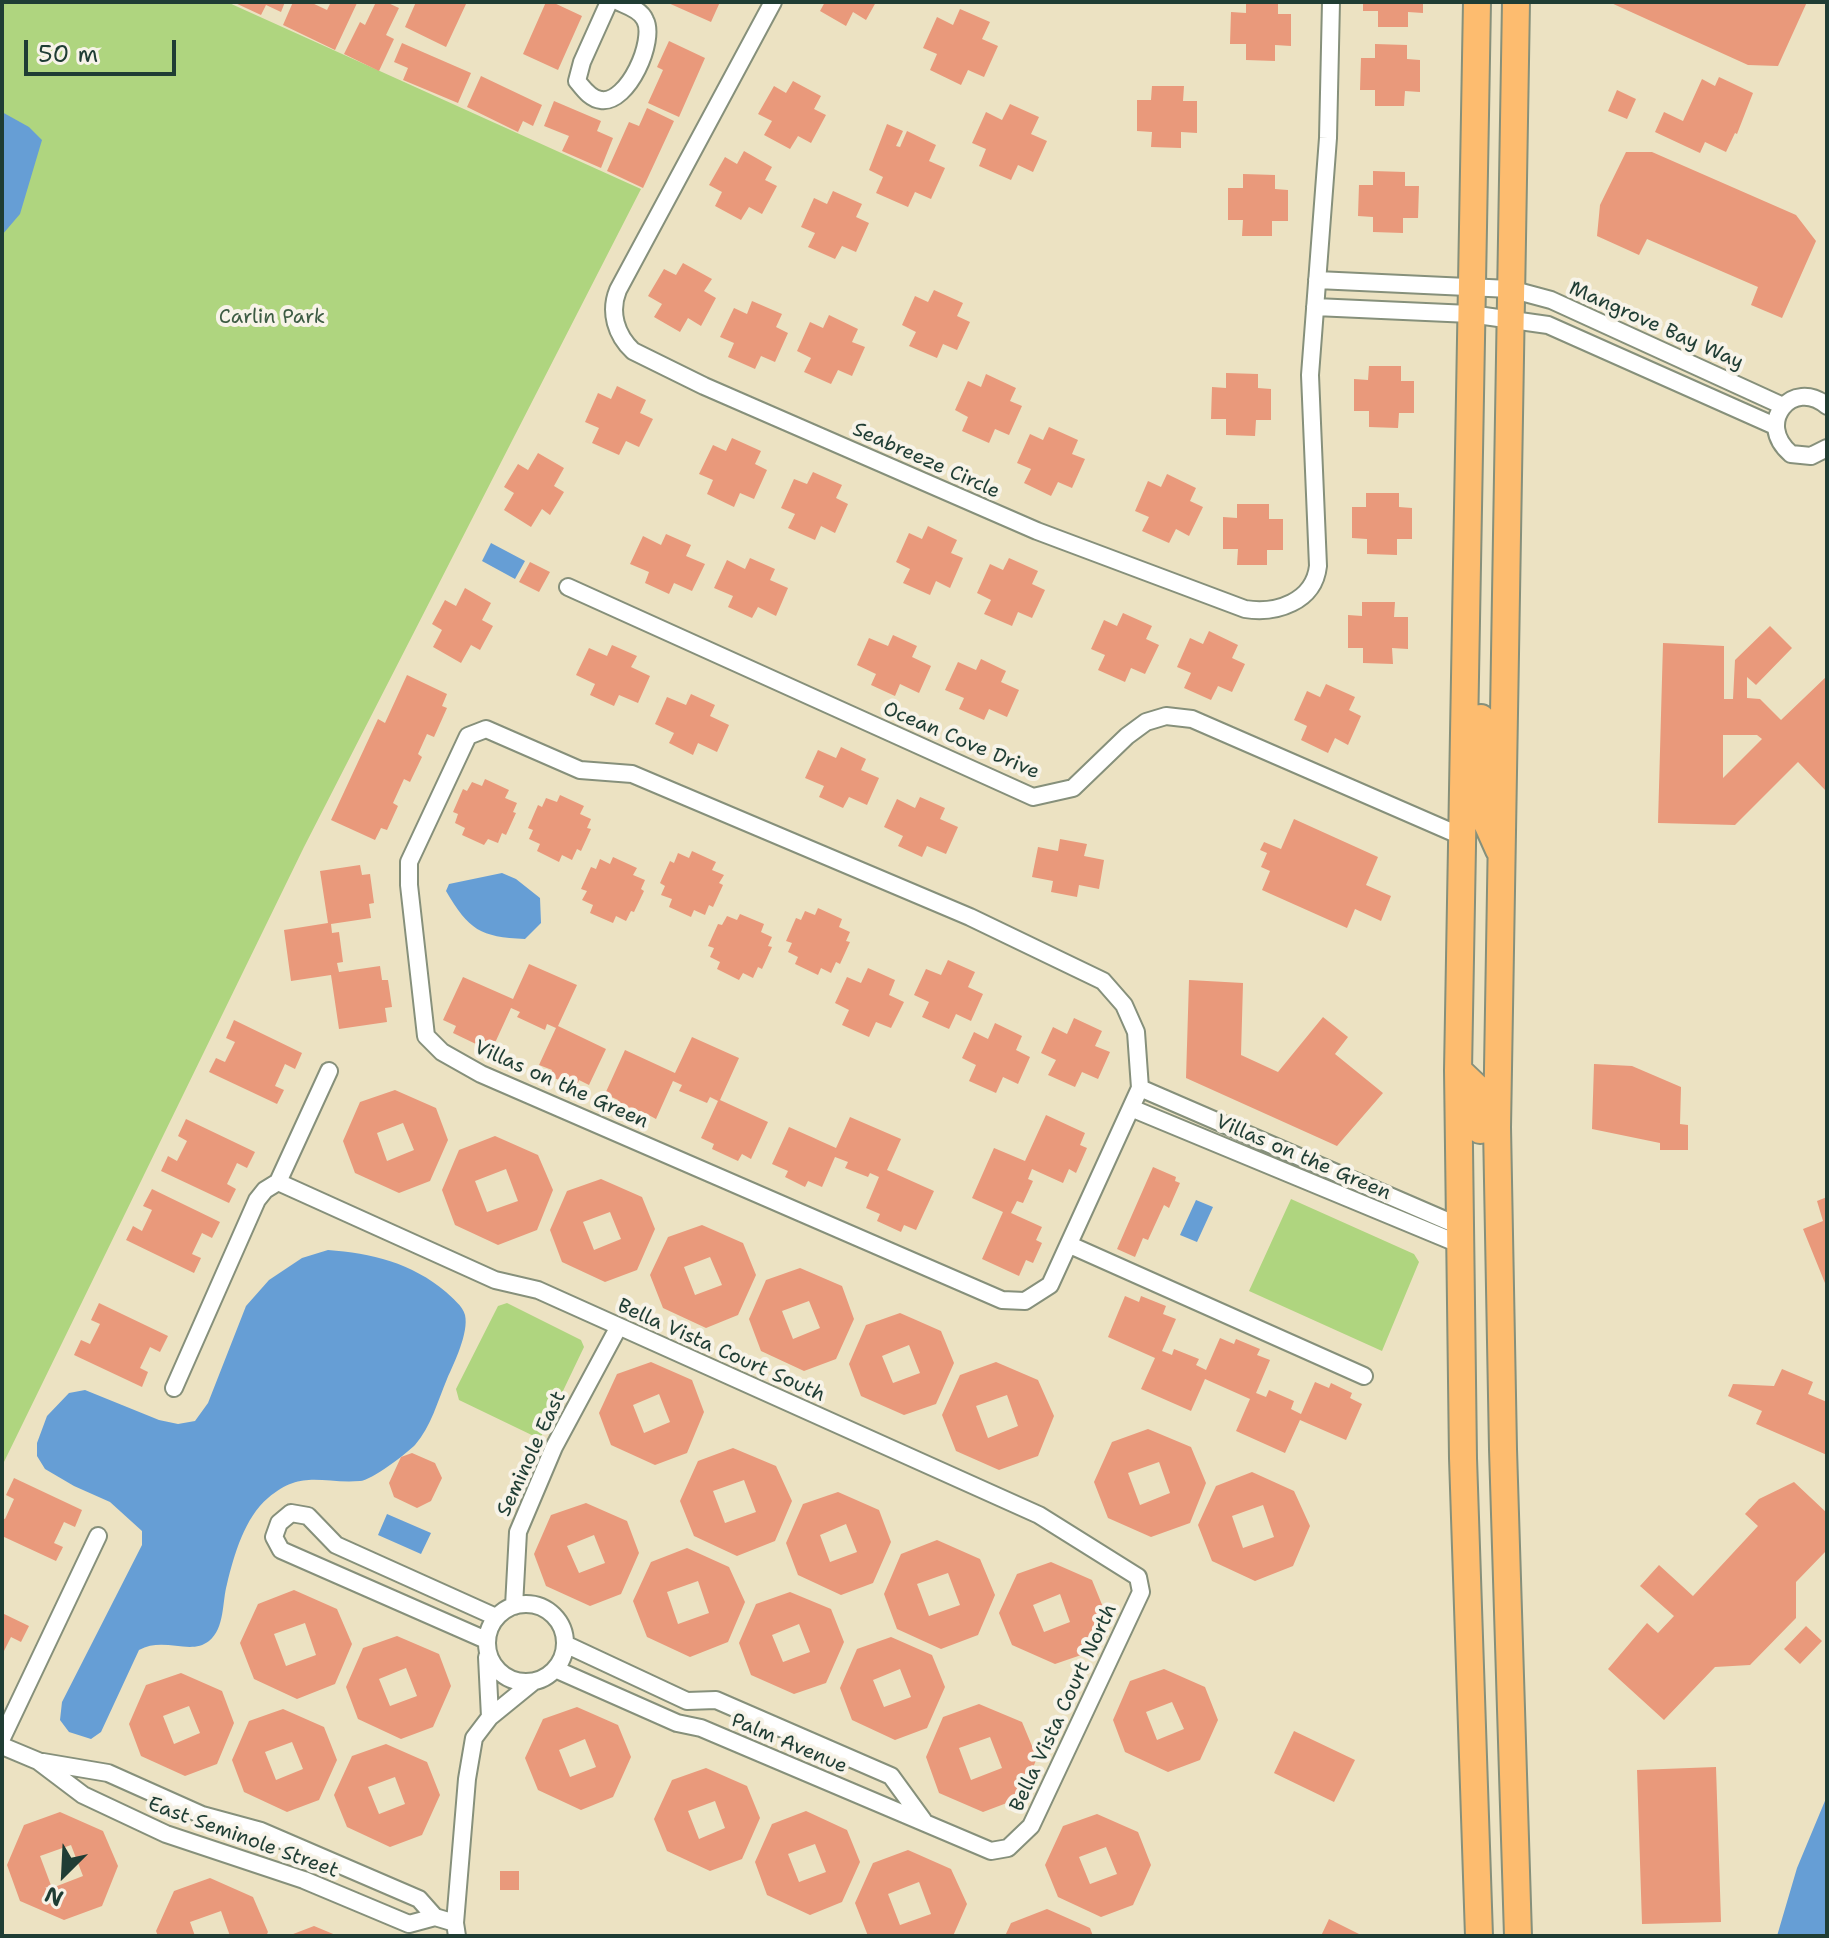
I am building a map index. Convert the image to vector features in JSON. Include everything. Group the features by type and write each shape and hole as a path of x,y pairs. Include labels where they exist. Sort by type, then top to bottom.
{"main road":[{"path":"1477,2 1458,1070 1463,1458 1479,1936"},
{"path":"1516,2 1497,1127 1518,1936"},
{"path":"1467,523 1481,617 1481,810 1501,855"},
{"path":"1458,1070 1479,1090 1488,1356 1502,1396"},
{"path":"1473,1704 1490,1749 1492,1849 1502,1866 1516,1877"},
{"path":"1478,1902 1492,1911 1502,1924 1502,1936"}],"street":[{"path":"609,2 582,62 577,81 587,94 602,100 616,97 629,86 648,35 646,20 638,11 619,2"},
{"name":"Seabreeze Circle","path":"773,2 618,290 614,299 614,316 621,338 633,351 704,386 1037,531 1245,609 1264,612 1283,608 1299,598 1311,587 1318,573 1310,375 1328,138 1331,2"},
{"path":"1317,280 1510,289"},
{"path":"1373,282 1374,310"},
{"name":"Mangrove Bay Way","path":"1510,289 1551,300 1783,406"},
{"path":"1315,307 1470,314 1548,325 1775,426"},
{"path":"1827,406 1814,398 1803,397 1783,406 1775,426 1777,437 1791,454 1811,456 1827,448"},
{"name":"Ocean Cove Drive","path":"568,587 1033,797 1073,788 1127,736 1146,722 1166,716 1192,719 1461,836"},
{"name":"Villas on the Green","path":"486,729 580,770 632,774 970,917 1103,981 1124,1005 1136,1032 1140,1088 1131,1108 1050,1285 1025,1301 1002,1300 481,1074 442,1052 426,1036 409,862 468,736 486,729"},
{"path":"174,1388 257,1200 278,1182 329,1071"},
{"name":"Villas on the Green","path":"1140,1088 1459,1235"},
{"name":"Villas on the Green","path":"1131,1108 1459,1235"},
{"name":"Bella Vista Court South","path":"278,1182 495,1280 538,1290 1039,1515 1138,1577"},
{"path":"1070,1245 1364,1376"},
{"name":"Seminole East","path":"514,1606 518,1532 554,1447 618,1328"},
{"path":"487,1646 281,1550 274,1537 279,1523 291,1513 308,1516 336,1545 496,1617"},
{"path":"2,1738 98,1536"},
{"path":"381,1594 391,1569"},
{"name":"Bella Vista Court North","path":"1008,1848 1031,1826 1141,1592 1138,1577"},
{"path":"456,1930 467,1779 474,1738 490,1717 533,1682 555,1669 563,1657 563,1632 549,1612 526,1604 514,1606 496,1617 489,1628 490,1717"},
{"path":"565,1644 687,1701 716,1700 891,1776 923,1820"},
{"path":"487,1646 491,1663 509,1679 533,1682"},
{"name":"Palm Avenue","path":"555,1669 677,1723 701,1728 991,1851 1008,1848"},
{"path":"791,1766 805,1739"},
{"name":"East Seminole Street","path":"2,1746 38,1761 83,1795 166,1834 304,1880 409,1924 435,1917"},
{"path":"38,1761 108,1773 202,1815 261,1831 419,1899 435,1917 456,1930"},
{"path":"443,1936 456,1930"}],"green space":[{"name":"Carlin Park","path":"2,2 227,2 641,189 304,847 2,1466"},
{"path":"1291,1199 1414,1254 1419,1262 1382,1351 1249,1291"},
{"path":"507,1303 581,1340 584,1347 540,1439 459,1400 456,1389 498,1306"}],"water":[{"path":"2,112 29,127 42,140 20,214 2,235"},
{"path":"491,543 525,561 515,579 482,561"},
{"path":"502,873 516,879 540,898 541,923 525,939 497,936 477,929 462,915 446,891 449,884"},
{"path":"1196,1200 1213,1207 1197,1242 1180,1235"},
{"path":"328,1250 375,1257 405,1267 433,1282 464,1312 466,1322 460,1348 425,1430 405,1454 365,1480 302,1481 280,1489 268,1498 253,1515 242,1537 214,1636 194,1647 158,1645 139,1650 101,1732 91,1739 69,1732 60,1720 62,1702 142,1545 142,1531 110,1502 45,1469 37,1456 37,1443 47,1416 69,1393 85,1390 159,1420 178,1424 195,1421 208,1403 246,1306 269,1280 302,1258"},
{"path":"387,1514 431,1533 421,1554 378,1535"},
{"path":"1827,1796 1827,1936 1777,1936 1797,1868"}],"building":[{"path":"233,2 285,2 281,12 266,5 261,15"},
{"path":"293,2 310,2 327,10 331,2 357,3 335,50 283,25"},
{"path":"376,2 386,2 399,8 386,35 394,39 379,71 344,54 360,22 365,25"},
{"path":"416,2 466,4 446,47 405,27"},
{"path":"546,2 582,16 558,70 523,54"},
{"path":"666,2 720,2 711,22"},
{"path":"825,2 876,2 866,20 853,12 846,26 820,11"},
{"path":"1246,2 1278,2 1278,14 1291,14 1291,46 1275,45 1275,61 1246,60 1246,44 1230,44 1231,12 1246,13"},
{"path":"1363,2 1423,2 1423,13 1408,12 1408,27 1378,27 1378,11 1363,11"},
{"path":"1609,2 1807,2 1778,66 1748,65"},
{"path":"960,9 990,22 982,39 998,46 984,77 968,70 961,85 930,70 937,54 923,48 937,17 953,25"},
{"path":"669,41 705,58 679,117 648,103 663,70 657,67"},
{"path":"402,43 471,73 458,103 403,80 408,68 394,62"},
{"path":"1375,44 1407,45 1407,59 1420,60 1420,92 1405,91 1404,106 1375,106 1375,90 1360,90 1361,58 1375,58"},
{"path":"481,76 542,105 533,126 523,121 518,132 467,107"},
{"path":"1719,77 1753,93 1737,134 1726,152 1705,142 1700,153 1655,132 1664,112 1683,121 1702,79 1715,86"},
{"path":"793,81 821,96 814,109 826,115 811,143 798,136 790,149 764,135 772,121 758,114 774,86 786,93"},
{"path":"1152,86 1184,86 1183,101 1197,101 1197,133 1181,132 1181,148 1151,147 1152,132 1137,131 1137,100 1151,100"},
{"path":"1617,90 1636,99 1627,119 1608,111"},
{"path":"554,101 601,121 597,131 613,138 601,168 562,151 569,136 544,126"},
{"path":"1010,104 1039,117 1031,134 1047,141 1033,172 1018,165 1011,180 979,166 986,149 972,143 986,112 1002,120"},
{"path":"647,108 674,121 643,188 607,171 629,122 639,126"},
{"path":"887,124 903,131 896,146 900,147 907,131 936,145 929,161 945,168 931,199 915,192 908,207 876,193 883,177 869,170"},
{"path":"744,151 772,167 765,180 777,186 762,214 749,207 741,220 715,206 722,192 709,185 725,157 737,164"},
{"path":"1626,152 1652,152 1796,215 1816,241 1782,318 1751,305 1758,287 1647,239 1639,255 1597,236 1600,205"},
{"path":"1373,171 1405,172 1405,186 1419,186 1418,218 1403,218 1403,233 1373,232 1373,217 1358,216 1359,185 1373,185"},
{"path":"1243,174 1275,175 1275,189 1288,190 1288,221 1272,221 1272,236 1242,236 1243,220 1228,220 1228,188 1243,188"},
{"path":"833,191 862,204 856,217 869,223 856,252 842,246 835,259 808,247 815,233 801,227 814,198 827,204"},
{"path":"683,263 712,279 704,291 716,298 701,326 688,318 680,332 654,317 662,304 648,296 664,269 676,275"},
{"path":"934,290 963,303 957,316 970,322 957,350 943,344 937,358 909,346 916,332 902,325 915,296 928,302"},
{"path":"752,301 782,314 776,327 788,333 775,362 761,356 755,369 728,357 734,343 720,337 734,308 747,314"},
{"path":"829,315 858,329 852,342 865,347 852,376 838,370 831,384 804,372 811,358 797,351 810,322 823,328"},
{"path":"1369,366 1401,366 1401,381 1414,381 1414,413 1399,413 1398,428 1369,427 1369,411 1354,411 1354,379 1368,380"},
{"path":"1226,373 1258,374 1258,388 1271,389 1271,420 1256,420 1255,436 1226,435 1226,419 1211,419 1212,387 1226,388"},
{"path":"986,374 1016,388 1010,401 1022,406 1009,435 995,429 989,443 962,431 968,417 955,410 968,381 981,387"},
{"path":"617,386 646,400 640,413 653,419 639,447 626,441 619,455 592,443 599,428 585,422 598,393 611,399"},
{"path":"1049,427 1078,440 1072,454 1085,459 1072,488 1058,482 1051,496 1024,483 1031,469 1017,463 1030,434 1043,440"},
{"path":"732,438 761,451 755,464 767,470 754,499 740,493 734,507 707,494 713,480 699,474 713,445 726,451"},
{"path":"538,453 564,468 554,486 564,492 550,515 542,509 531,527 504,510 514,493 504,487 518,464 528,470"},
{"path":"813,472 842,485 836,498 848,504 835,533 821,526 815,540 788,528 795,514 781,508 794,479 807,484"},
{"path":"1167,474 1196,488 1190,501 1203,507 1189,536 1176,529 1169,543 1142,531 1149,517 1135,511 1148,481 1161,487"},
{"path":"1366,493 1399,493 1399,507 1412,508 1412,539 1397,539 1397,555 1367,554 1367,539 1352,538 1352,507 1366,507"},
{"path":"1237,504 1269,504 1269,519 1283,519 1283,550 1267,550 1267,565 1237,565 1238,549 1223,549 1223,517 1237,518"},
{"path":"928,526 957,540 951,553 963,558 950,588 936,581 930,595 903,583 910,569 896,562 909,533 922,539"},
{"path":"666,534 691,545 686,556 705,564 692,591 674,583 669,594 645,583 649,572 630,564 643,536 661,545"},
{"path":"750,558 775,569 770,580 788,588 776,616 758,607 752,618 728,607 733,596 714,588 727,560 745,569"},
{"path":"1009,558 1038,571 1032,584 1045,590 1032,618 1018,612 1012,626 984,614 991,600 977,593 990,564 1003,570"},
{"path":"530,562 550,572 539,592 519,582"},
{"path":"465,588 491,603 482,620 493,626 480,650 471,645 461,663 433,647 442,630 432,624 445,600 456,606"},
{"path":"1362,602 1395,602 1394,617 1408,617 1408,649 1392,648 1393,664 1363,663 1363,648 1348,648 1348,615 1362,616"},
{"path":"1123,613 1152,626 1146,639 1159,645 1145,674 1131,668 1125,682 1098,670 1105,655 1091,649 1104,620 1117,626"},
{"path":"1770,626 1792,648 1756,685 1747,677 1747,698 1760,699 1781,720 1827,676 1827,792 1798,762 1735,825 1658,823 1663,643 1724,646 1724,699 1733,699 1735,660","holes":["1723,735 1757,735 1762,739 1723,778"]},
{"path":"1209,631 1238,645 1232,658 1245,664 1232,692 1218,686 1211,700 1184,688 1191,673 1177,667 1190,638 1203,644"},
{"path":"893,635 917,646 912,657 931,666 919,693 900,684 895,696 871,685 876,674 857,665 869,638 888,646"},
{"path":"612,645 637,656 631,667 650,676 638,703 619,695 614,706 590,695 595,684 576,675 589,648 607,656"},
{"path":"981,659 1006,671 1001,682 1019,690 1007,717 989,709 984,720 959,709 964,698 945,690 958,662 976,670"},
{"path":"407,675 447,694 442,706 447,708 434,737 427,734 418,754 422,757 410,782 404,779 393,803 398,806 387,830 381,828 375,840 331,820 378,719 385,723"},
{"path":"1326,684 1355,697 1349,710 1361,716 1348,745 1335,738 1328,753 1301,740 1307,726 1294,720 1307,691 1320,697"},
{"path":"691,694 715,705 710,716 729,725 717,752 698,743 693,755 669,743 674,733 655,724 667,697 686,705"},
{"path":"841,747 866,759 861,770 879,778 867,805 849,797 843,808 819,797 824,786 805,778 818,750 836,758"},
{"path":"485,779 509,790 505,798 517,803 506,835 502,833 498,843 488,839 484,845 462,835 465,828 455,823 458,814 453,812 463,789 467,791 472,782 482,786"},
{"path":"560,795 584,806 580,814 591,819 587,828 591,829 581,851 577,849 572,860 562,855 559,862 537,851 540,844 529,839 533,830 528,828 538,805 542,807 546,798 557,802"},
{"path":"920,797 945,808 940,819 958,827 946,854 927,846 922,857 898,846 903,836 884,827 897,799 915,808"},
{"path":"1294,819 1378,857 1366,885 1391,896 1381,921 1355,909 1347,928 1262,890 1270,871 1261,867 1267,853 1260,850 1264,842 1281,849"},
{"path":"1060,839 1087,844 1084,856 1104,860 1099,889 1079,885 1077,897 1051,892 1053,881 1032,877 1038,847 1058,851"},
{"path":"692,851 716,862 712,870 724,875 713,907 709,905 705,915 694,910 691,917 669,907 672,899 661,895 665,886 660,883 670,861 674,863 678,853 689,858"},
{"path":"613,857 637,868 633,875 645,880 641,889 644,891 634,912 631,911 626,921 616,916 613,923 590,913 593,905 582,900 587,891 581,889 591,867 596,869 600,859 610,864"},
{"path":"360,865 362,875 370,874 374,903 369,904 371,918 331,924 332,933 339,932 343,962 337,963 339,972 380,966 382,980 388,980 392,1007 385,1008 387,1022 339,1029 331,975 291,981 284,930 328,923 320,871"},
{"path":"818,908 842,919 839,927 850,932 846,941 850,942 840,964 836,962 831,973 821,968 818,975 795,964 798,957 788,952 792,943 786,941 796,918 801,920 805,911 815,915"},
{"path":"740,914 764,924 761,932 772,937 768,946 772,947 762,969 758,967 753,978 743,973 739,980 717,969 720,962 710,957 714,948 708,946 718,924 722,925 727,916 737,920"},
{"path":"948,960 975,972 968,987 983,994 971,1021 956,1014 949,1029 922,1017 929,1002 914,995 926,969 941,975"},
{"path":"529,964 577,985 558,1026 606,1049 589,1085 579,1080 576,1088 550,1076 552,1070 539,1065 556,1028 547,1024 545,1030 517,1017 520,1012 511,1008 494,1045 481,1039 478,1045 453,1033 456,1026 443,1020 463,977 513,999"},
{"path":"868,968 895,980 889,995 904,1002 891,1028 876,1022 869,1037 842,1025 849,1010 835,1003 847,977 861,983"},
{"path":"1189,980 1243,983 1241,1055 1278,1072 1323,1017 1348,1037 1335,1054 1383,1093 1337,1146 1186,1078"},
{"path":"1074,1018 1102,1031 1095,1046 1110,1052 1098,1079 1082,1072 1075,1087 1048,1075 1056,1060 1041,1053 1053,1027 1067,1034"},
{"path":"234,1020 302,1053 295,1069 285,1064 275,1086 284,1090 277,1104 209,1072 216,1058 225,1062 235,1042 226,1038"},
{"path":"995,1023 1022,1036 1016,1050 1030,1057 1018,1084 1003,1077 996,1093 969,1081 976,1065 962,1058 974,1032 988,1039"},
{"path":"692,1037 739,1058 720,1100 768,1122 751,1159 742,1154 738,1161 712,1149 714,1144 701,1138 718,1101 710,1097 707,1103 679,1091 682,1085 673,1081 656,1119 643,1112 640,1118 615,1107 618,1100 605,1094 625,1050 675,1073"},
{"path":"1594,1064 1632,1066 1681,1087 1680,1124 1688,1125 1688,1150 1660,1150 1660,1143 1592,1129"},
{"path":"395,1090 436,1108 448,1140 430,1181 399,1193 355,1173 343,1141 360,1102","holes":["403,1123 414,1150 387,1161 377,1133"]},
{"path":"1046,1115 1085,1133 1080,1145 1087,1148 1076,1173 1069,1169 1063,1183 1032,1169 1028,1179 1033,1181 1023,1203 1017,1201 1011,1213 1042,1227 1036,1240 1042,1243 1033,1263 1026,1260 1019,1276 982,1259 1003,1212 972,1198 994,1148 1025,1161"},
{"path":"850,1117 901,1139 887,1170 934,1191 916,1230 904,1225 901,1232 877,1221 880,1214 866,1208 879,1177 870,1173 868,1177 845,1168 848,1162 835,1157 822,1187 808,1181 805,1187 785,1177 788,1171 772,1164 789,1127 836,1148"},
{"path":"186,1119 255,1152 247,1168 237,1163 227,1184 236,1189 229,1203 161,1171 168,1156 177,1161 187,1141 178,1136"},
{"path":"495,1136 538,1155 553,1190 537,1230 498,1245 455,1225 442,1190 459,1150","holes":["506,1169 518,1201 487,1212 475,1181"]},
{"path":"1153,1167 1176,1177 1175,1181 1180,1183 1169,1208 1164,1205 1148,1240 1143,1238 1135,1257 1117,1249"},
{"path":"601,1179 642,1197 655,1229 637,1270 605,1282 562,1262 550,1230 567,1191","holes":["610,1212 621,1239 594,1250 583,1222"]},
{"path":"152,1189 220,1222 212,1238 202,1233 192,1254 201,1258 194,1273 126,1240 133,1226 142,1231 152,1210 143,1206"},
{"path":"1827,1197 1827,1288 1803,1229 1823,1221 1817,1201"},
{"path":"702,1225 743,1243 756,1275 738,1315 706,1328 663,1308 650,1275 668,1237","holes":["710,1257 722,1285 695,1295 684,1267"]},
{"path":"800,1268 842,1286 854,1319 836,1359 804,1371 761,1351 749,1319 766,1280","holes":["809,1301 820,1328 793,1339 782,1311"]},
{"path":"1125,1296 1139,1302 1141,1296 1166,1306 1163,1314 1176,1319 1162,1351 1172,1355 1174,1349 1199,1359 1196,1365 1206,1370 1220,1338 1234,1344 1236,1339 1260,1349 1257,1355 1270,1360 1256,1393 1266,1397 1269,1390 1294,1401 1291,1409 1301,1414 1315,1382 1329,1388 1331,1383 1352,1393 1350,1398 1362,1404 1346,1440 1300,1420 1285,1453 1236,1431 1250,1399 1205,1379 1191,1411 1141,1389 1155,1358 1108,1337"},
{"path":"99,1303 168,1336 160,1352 150,1347 140,1368 148,1372 142,1387 74,1355 81,1340 90,1344 100,1324 91,1320"},
{"path":"900,1313 941,1331 954,1363 936,1404 904,1415 861,1396 849,1364 866,1325","holes":["909,1345 920,1373 893,1383 882,1356"]},
{"path":"651,1362 692,1380 704,1412 687,1453 655,1465 611,1445 599,1413 617,1374","holes":["659,1394 670,1422 644,1433 633,1405"]},
{"path":"996,1362 1038,1380 1054,1416 1038,1456 999,1470 956,1451 942,1415 960,1375","holes":["1007,1395 1018,1426 988,1438 976,1406"]},
{"path":"1782,1369 1813,1382 1808,1394 1827,1402 1827,1455 1756,1424 1762,1411 1728,1396 1733,1384 1774,1386"},
{"path":"1148,1429 1191,1447 1206,1483 1190,1523 1151,1537 1108,1518 1094,1482 1112,1442","holes":["1159,1462 1170,1493 1140,1505 1128,1473"]},
{"path":"733,1448 776,1466 792,1501 775,1541 737,1556 694,1536 680,1501 698,1461","holes":["744,1480 756,1512 725,1523 713,1491"]},
{"path":"412,1453 435,1463 442,1478 431,1501 417,1508 394,1497 389,1483 401,1457"},
{"path":"1252,1472 1294,1491 1310,1526 1293,1566 1255,1581 1212,1561 1198,1525 1216,1486","holes":["1263,1505 1274,1537 1243,1548 1232,1516"]},
{"path":"14,1478 82,1510 75,1527 64,1522 54,1543 63,1547 56,1561 2,1536 2,1518 5,1519 14,1499 6,1495"},
{"path":"1794,1482 1827,1513 1827,1550 1796,1582 1796,1618 1750,1665 1715,1667 1664,1720 1608,1669 1647,1623 1658,1633 1674,1616 1640,1586 1659,1565 1693,1596 1758,1526 1745,1514 1759,1499"},
{"path":"838,1492 879,1510 891,1542 873,1583 841,1595 798,1575 786,1543 803,1504","holes":["846,1524 857,1552 830,1562 820,1535"]},
{"path":"586,1503 627,1521 639,1553 621,1594 590,1606 546,1586 534,1554 551,1515","holes":["594,1535 605,1563 579,1573 567,1546"]},
{"path":"937,1540 980,1559 995,1595 978,1635 941,1649 897,1629 884,1594 901,1554","holes":["948,1573 960,1605 929,1616 917,1584"]},
{"path":"687,1548 729,1567 745,1602 728,1642 690,1657 647,1637 633,1601 651,1562","holes":["698,1581 709,1613 678,1624 667,1592"]},
{"path":"1051,1562 1092,1580 1105,1612 1087,1653 1055,1664 1012,1645 999,1613 1017,1574","holes":["1060,1594 1070,1622 1044,1632 1033,1605"]},
{"path":"294,1590 337,1609 352,1644 335,1684 297,1699 254,1679 240,1643 258,1604","holes":["305,1623 316,1655 286,1666 274,1634"]},
{"path":"790,1592 831,1609 844,1642 826,1683 794,1694 751,1675 739,1643 756,1604","holes":["799,1624 810,1652 783,1662 772,1635"]},
{"path":"2,1613 29,1626 21,1642 11,1637 2,1655"},
{"path":"1806,1626 1822,1641 1800,1664 1784,1649"},
{"path":"397,1636 439,1654 451,1686 433,1727 401,1739 358,1719 346,1687 363,1648","holes":["406,1668 417,1696 390,1706 379,1679"]},
{"path":"891,1637 932,1655 945,1687 927,1728 895,1740 852,1720 840,1688 857,1649","holes":["900,1669 911,1697 884,1707 873,1680"]},
{"path":"1164,1669 1205,1687 1218,1720 1200,1760 1168,1772 1125,1752 1113,1720 1130,1681","holes":["1172,1702 1184,1729 1157,1740 1146,1712"]},
{"path":"181,1673 222,1691 234,1723 217,1764 185,1776 141,1756 129,1724 146,1685","holes":["189,1706 200,1733 174,1744 163,1716"]},
{"path":"979,1704 1022,1722 1037,1758 1020,1798 983,1812 939,1793 926,1757 943,1717","holes":["990,1737 1002,1768 971,1780 959,1748"]},
{"path":"577,1707 618,1725 631,1757 613,1797 581,1810 538,1790 525,1758 543,1719","holes":["585,1739 596,1767 570,1777 559,1750"]},
{"path":"283,1709 324,1727 337,1760 319,1800 287,1812 244,1792 232,1760 249,1721","holes":["292,1742 303,1769 276,1780 265,1752"]},
{"path":"1294,1731 1355,1760 1334,1802 1274,1773"},
{"path":"386,1744 427,1762 440,1795 422,1835 390,1847 347,1827 334,1795 352,1756","holes":["395,1777 405,1804 379,1814 368,1787"]},
{"path":"1716,1767 1721,1922 1642,1924 1637,1770"},
{"path":"706,1768 747,1786 760,1818 742,1859 710,1871 667,1851 654,1819 672,1780","holes":["715,1801 725,1828 699,1839 688,1811"]},
{"path":"806,1811 847,1830 860,1862 842,1902 810,1915 767,1895 755,1862 772,1824","holes":["815,1844 826,1872 799,1882 788,1854"]},
{"path":"60,1812 103,1831 118,1866 102,1906 64,1920 20,1901 7,1865 24,1825","holes":["71,1845 83,1876 52,1888 40,1856"]},
{"path":"1097,1814 1138,1832 1151,1865 1133,1905 1101,1917 1058,1897 1045,1865 1063,1826","holes":["1106,1847 1117,1874 1090,1884 1079,1857"]},
{"path":"908,1850 951,1869 967,1904 953,1936 868,1936 855,1903 873,1863","holes":["919,1882 931,1914 900,1925 888,1894"]},
{"path":"500,1871 519,1871 519,1890 500,1890"},
{"path":"210,1878 253,1897 268,1932 266,1936 230,1936 221,1911 190,1922 195,1936 158,1936 156,1931 174,1891"},
{"path":"1047,1909 1090,1928 1093,1936 1005,1936 1011,1923"},
{"path":"1329,1919 1363,1936 1321,1936"},
{"path":"314,1926 338,1936 288,1936"}]}
